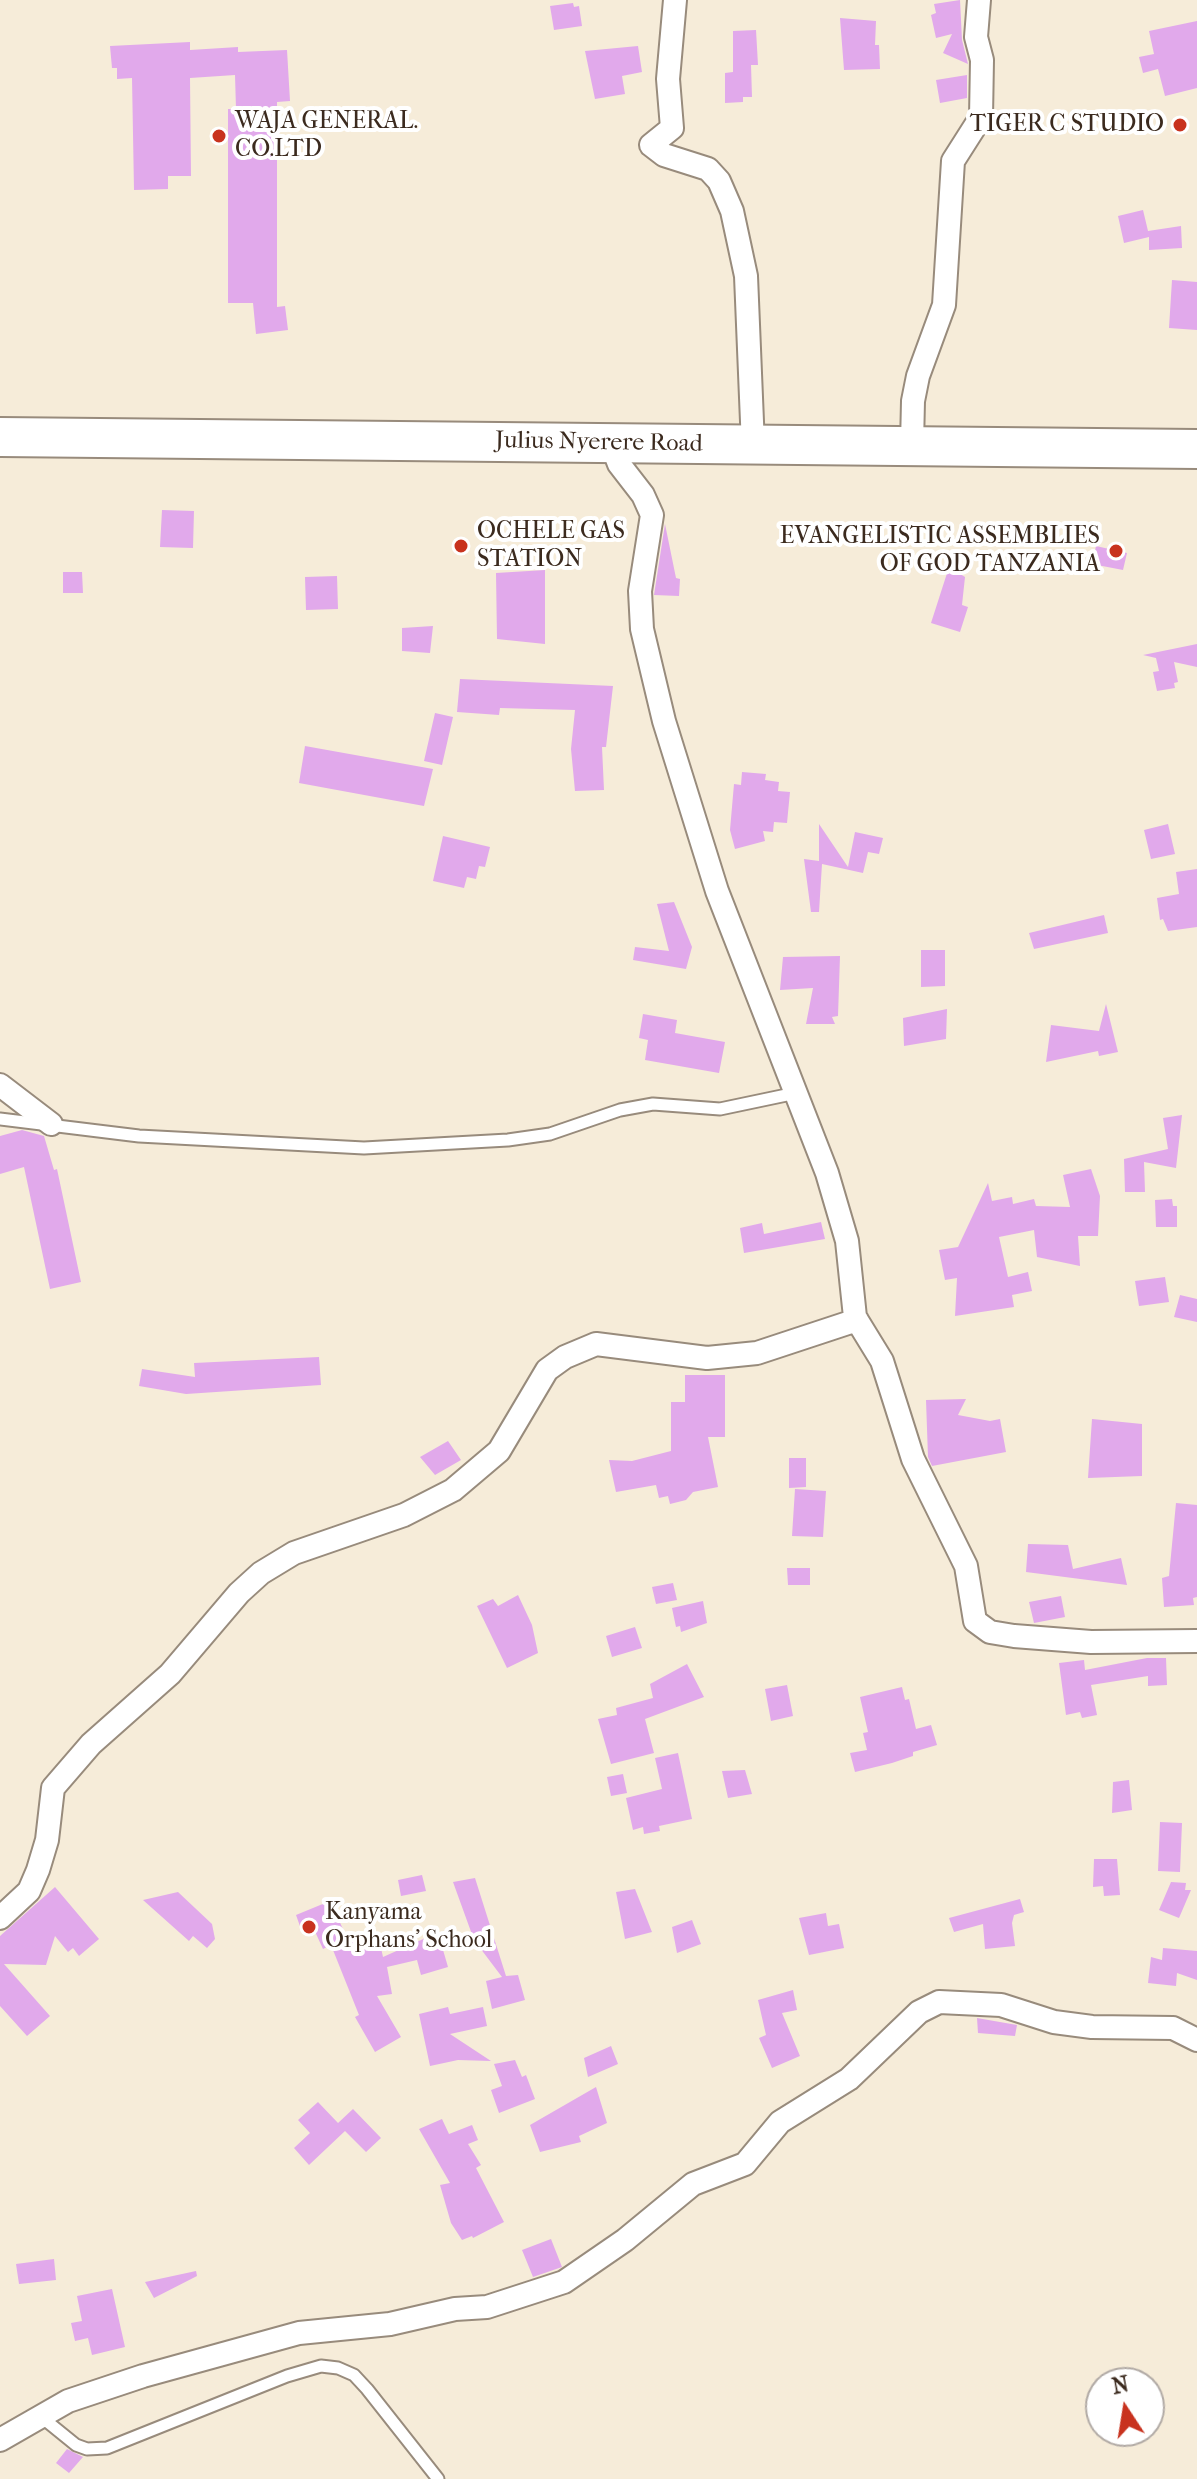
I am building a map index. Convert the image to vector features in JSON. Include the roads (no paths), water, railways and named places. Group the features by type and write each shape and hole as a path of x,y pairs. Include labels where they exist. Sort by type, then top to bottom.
{"highway":[{"name":"Julius Nyerere Road","path":"0,437 1197,449"}],"street":[{"path":"675,0 668,79 672,128 651,145 664,155 708,169 719,181 732,211 746,276 753,446"},
{"path":"912,444 913,401 918,376 944,305 953,161 981,117 982,60 976,37 979,0"},
{"path":"611,443 619,464 643,495 652,515 640,591 642,629 652,682 717,891 827,1173 847,1241 852,1307 882,1361 925,1486 956,1540 966,1566 978,1625 997,1633 1091,1642 1197,1641"},
{"path":"0,1085 51,1124"},
{"path":"0,1918 29,1891 38,1870 47,1840 53,1788 91,1744 170,1674 239,1593 261,1573 294,1553 404,1515 453,1490 499,1451 547,1370 565,1357 596,1344 707,1358 757,1353 857,1320"},
{"path":"0,2440 39,2415 143,2376 278,2338 487,2307 564,2282 625,2240 693,2184 745,2164 780,2122 849,2079 919,2012 939,2002 1001,2005 1054,2022 1092,2027 1173,2028 1197,2040"}],"lane":[{"path":"0,1119 139,1136 364,1148 508,1140 550,1134 620,1110 653,1104 720,1109 796,1093"},
{"path":"39,2415 76,2445 87,2449 107,2448 287,2376 321,2366 338,2368 354,2375 367,2389 438,2479"}],"place":[{"name":"TIGER C STUDIO","path":"1180,125"},
{"name":"WAJA GENERAL. CO.LTD","path":"219,136"},
{"name":"OCHELE GAS STATION","path":"461,546"},
{"name":"EVANGELISTIC ASSEMBLIES OF GOD TANZANIA","path":"1116,551"},
{"name":"Kanyama Orphans' School","path":"309,1927"}]}
